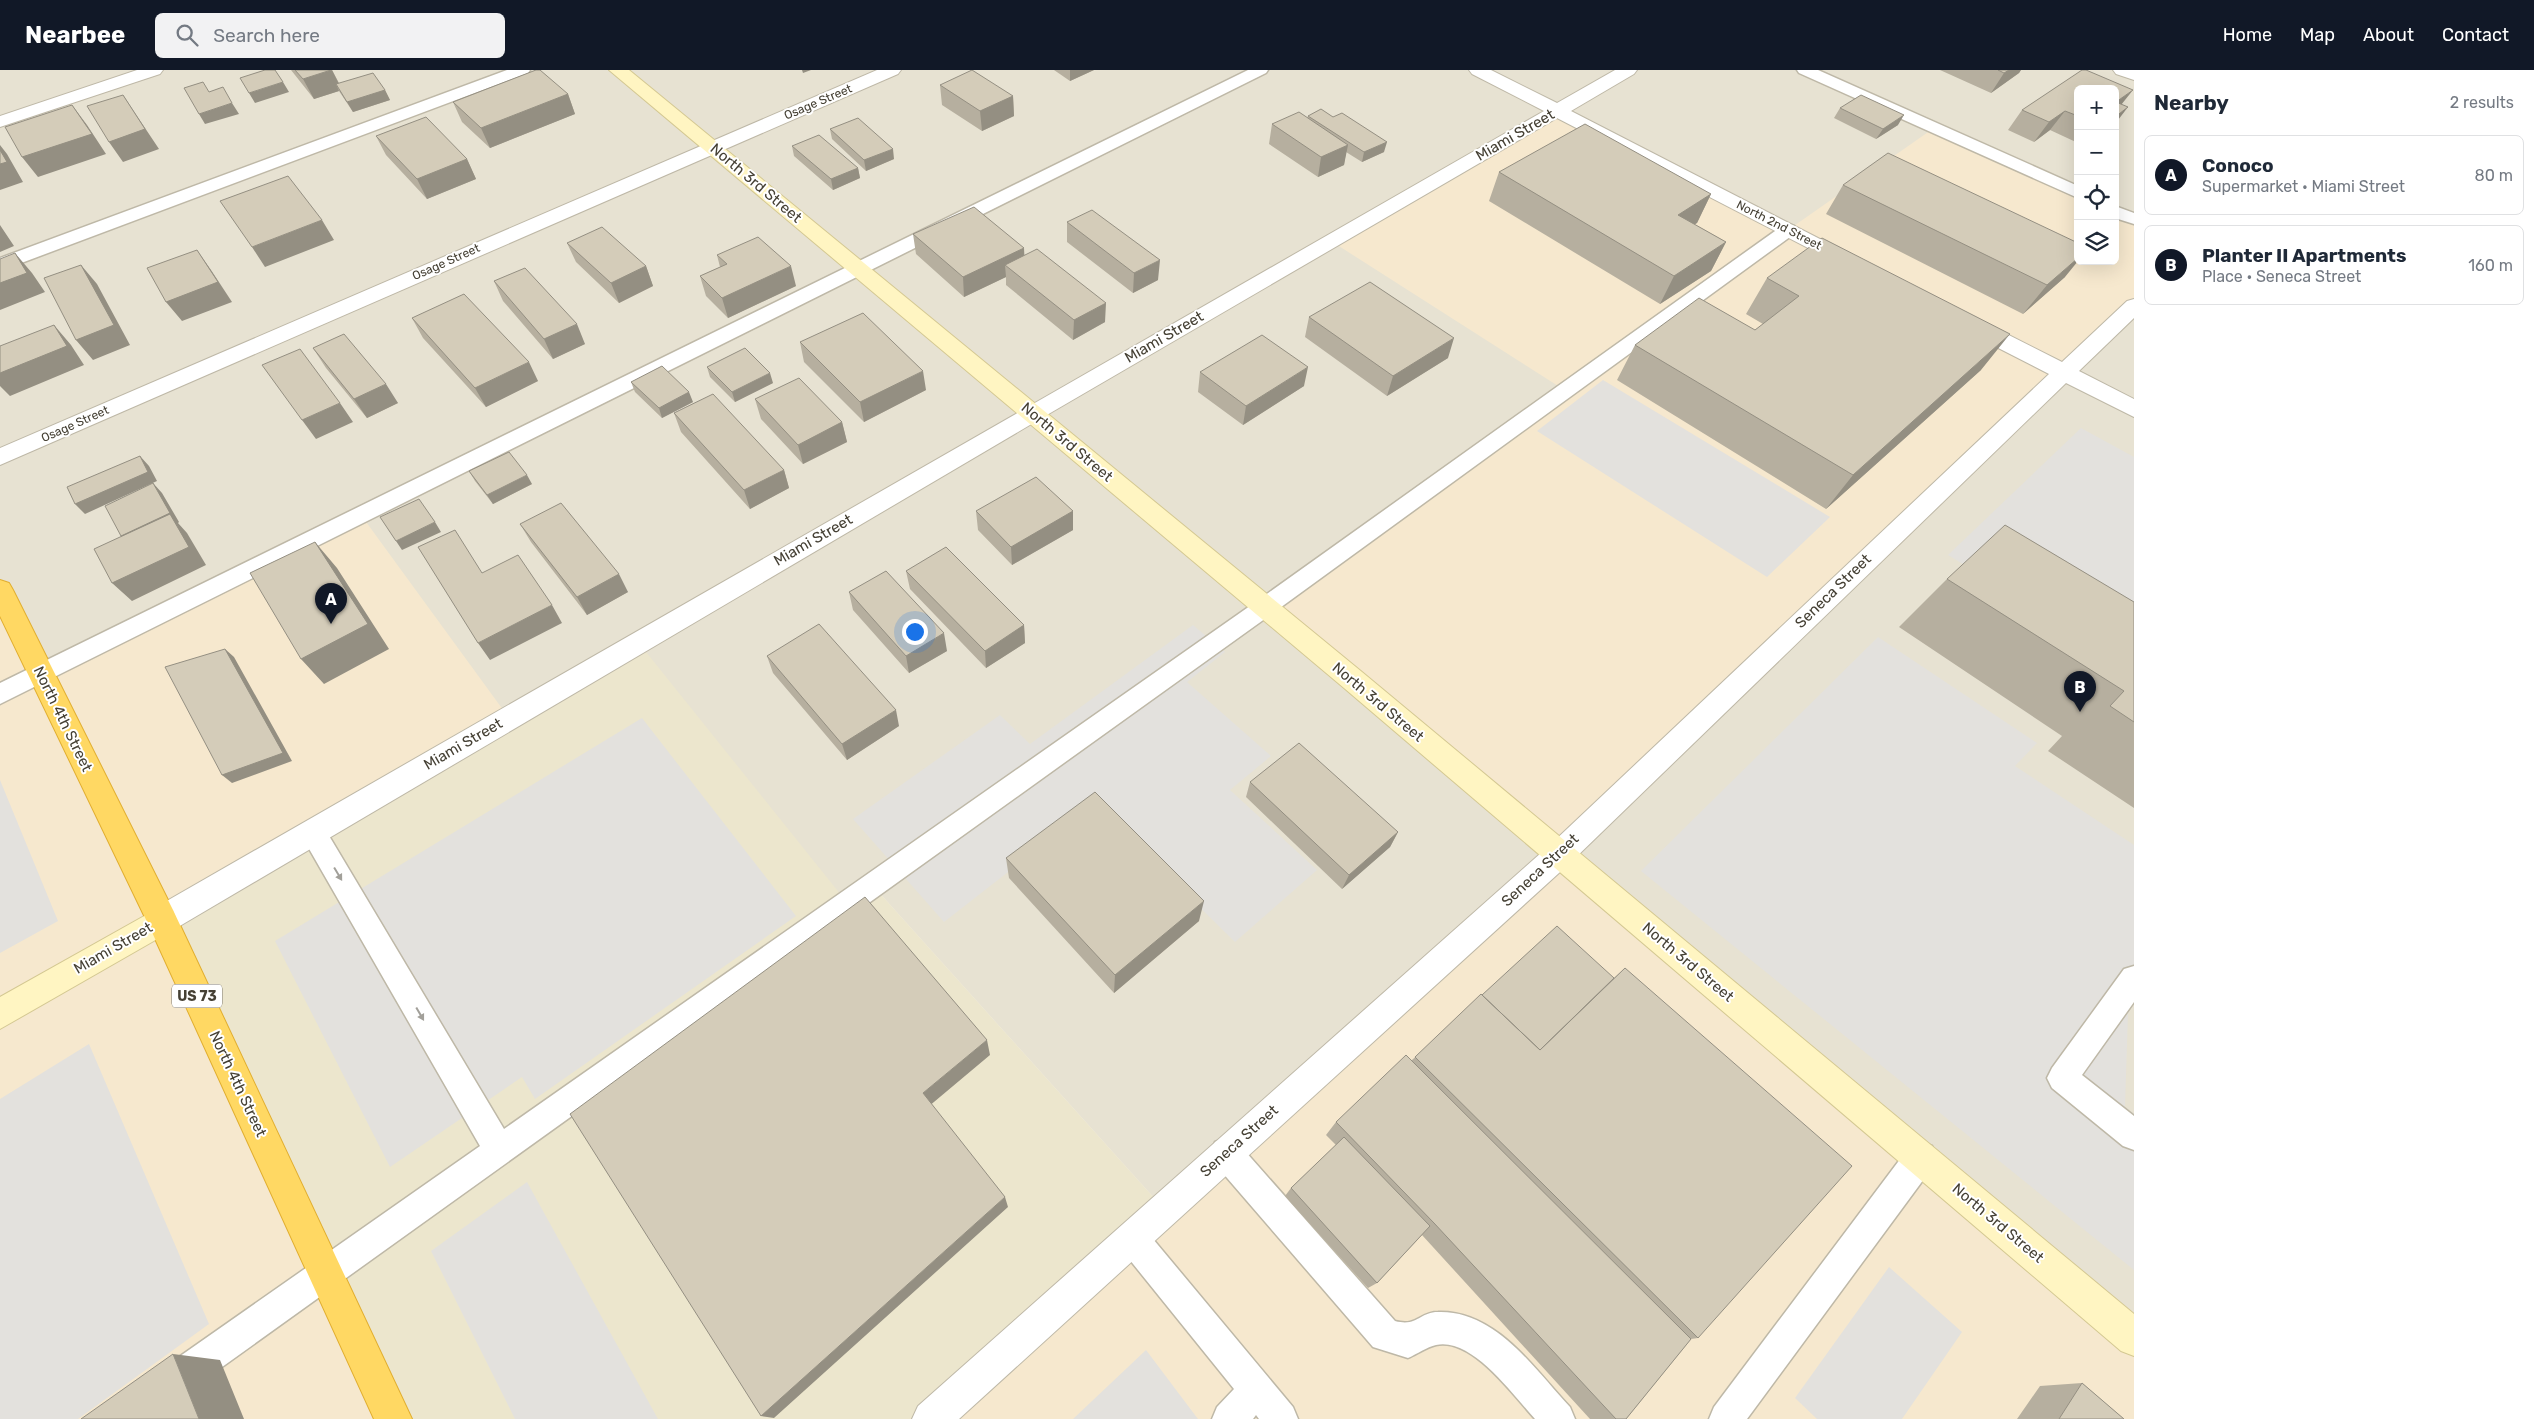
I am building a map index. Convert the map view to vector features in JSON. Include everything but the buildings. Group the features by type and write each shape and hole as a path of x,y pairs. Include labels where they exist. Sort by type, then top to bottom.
{"highway":[{"name":"North 4th Street","path":"0,590 162,920 393,1419"}],"street":[{"path":"0,122 154,70"},
{"name":"North 3rd Street","path":"618,70 712,146 1560,854 2134,1338"},
{"name":"Osage Street","path":"0,457 712,146 892,70"},
{"name":"North 2nd Street","path":"1478,70 1859,267"},
{"name":"Miami Street","path":"0,1014 1032,413 1628,70"},
{"path":"2122,70 2134,75"},
{"name":"Seneca Street","path":"932,1419 1560,854 2134,306"},
{"path":"1956,317 2134,409"}],"lane":[{"path":"0,265 522,70"},
{"path":"0,694 1260,70"},
{"path":"1805,70 2074,191"},
{"path":"2119,213 2134,219"},
{"path":"152,1396 1265,608 1788,230"},
{"path":"313,832 500,1150"},
{"path":"2134,979 2062,1078 2134,1135"},
{"path":"1226,1153 1385,1335 1408,1341 1436,1328 1469,1332 1498,1354 1558,1419"},
{"path":"1726,1419 1921,1157"},
{"path":"1132,1238 1281,1419"},
{"path":"1229,1419 1257,1390"}],"shaded area":[{"path":"0,70 2122,70 2134,75 2134,219 2119,213 2119,85 2074,85 2074,194 1788,230 1332,241 1566,390 2134,306 2134,1338 1164,1209 875,888 849,906 509,718 41,674 0,590"},
{"path":"1557,111 1788,230 1934,128 2074,191 2074,265 2119,265 2119,213 2134,219 2134,306 1560,854 2134,1338 2134,1419 931,1419 1559,854 1265,607 1566,391 1331,241"},
{"path":"1603,380 1830,517 1767,577 1537,431"},
{"path":"2081,428 2134,457 2134,612 2101,648 1948,555"},
{"path":"361,515 509,718 393,1419 0,1419 0,590 41,674"},
{"path":"1193,625 1225,652 1187,682 1271,756 1230,790 1317,870 1235,942 1095,804 944,922 853,819 1000,715 1030,744"},
{"path":"1878,637 2037,743 2015,766 2134,845 2134,1003 2128,1013 2125,1107 2134,1114 2134,1270 1641,871"},
{"path":"638,642 849,905 875,888 1164,1209 931,1419 393,1419 162,920"},
{"path":"642,718 796,916 535,1099 522,1077 390,1167 275,941"},
{"path":"0,780 58,921 0,953"},
{"path":"89,1044 209,1324 78,1419 0,1419 0,1099"},
{"path":"527,1182 658,1419 515,1419 431,1251"},
{"path":"1889,1267 1962,1332 1902,1419 1817,1419 1795,1398"},
{"path":"1146,1350 1198,1419 1073,1419"}],"place":[{"name":"Conoco","path":"331,624"},
{"name":"Planter II Apartments","path":"2080,712"}]}
